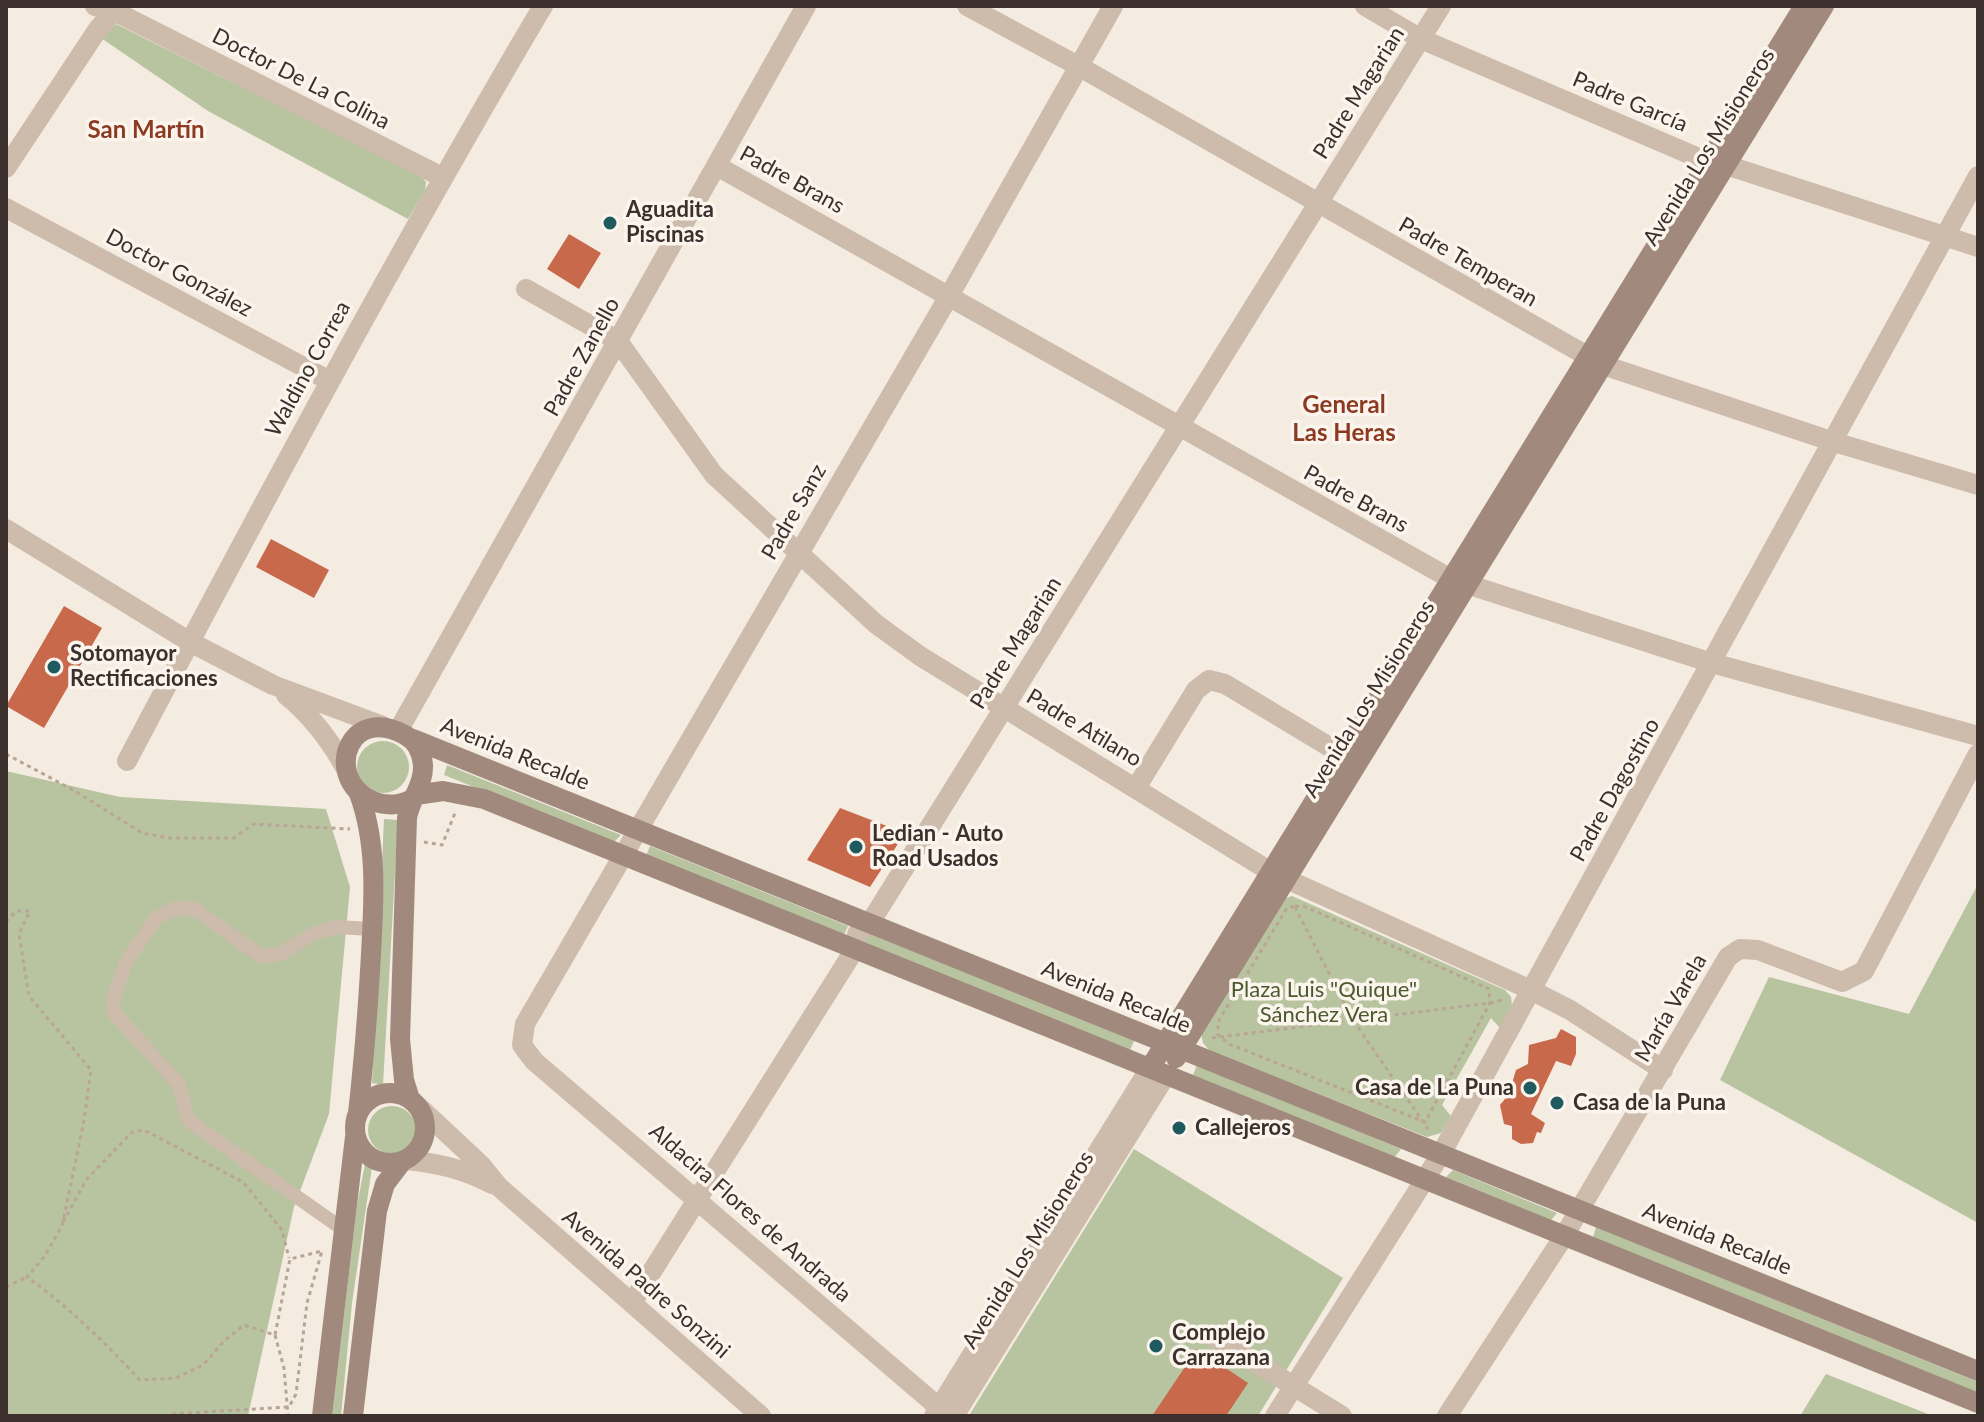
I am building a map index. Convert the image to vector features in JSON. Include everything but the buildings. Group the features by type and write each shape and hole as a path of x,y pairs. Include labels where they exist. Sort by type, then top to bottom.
{"main road":[{"name":"Avenida Los Misioneros","path":"1717,164 1804,6"},
{"name":"Avenida Los Misioneros","path":"1158,1072 1717,164 1824,6"},
{"name":"Avenida Los Misioneros","path":"1279,876 1343,755 1459,582"},
{"path":"322,1416 366,1047 374,881 369,832 358,791 346,769 346,756 355,736 370,727 398,732 423,762 423,774 407,818 400,1039 404,1080 424,1117 424,1139 419,1149 403,1162 385,1184 377,1211 353,1416"},
{"name":"Avenida Recalde","path":"398,732 1978,1371"},
{"path":"358,791 383,804 396,805 414,797 443,791 484,799 1978,1403"},
{"path":"358,1113 375,1096 387,1093 415,1103"},
{"path":"355,1137 369,1157 379,1162 403,1162"}],"street":[{"name":"Waldino Correa","path":"127,761 328,380 543,6"},
{"name":"Padre Zanello","path":"398,732 806,6"},
{"name":"Padre Temperan","path":"967,6 1080,67 1595,361 1834,442 1978,485"},
{"name":"Padre Sanz","path":"522,1045 525,1024 949,296 1113,6"},
{"name":"Padre García","path":"1365,6 1421,39 1717,164 1978,247"},
{"name":"Padre Magarian","path":"632,1303 855,949 857,934 870,923 1441,6"},
{"name":"Doctor De La Colina","path":"109,8 442,177"},
{"path":"6,168 109,8"},
{"name":"Padre Brans","path":"717,166 1459,582 1712,663 1978,736"},
{"name":"Padre Dagostino","path":"1275,1416 1441,1154 1978,176"},
{"name":"Doctor González","path":"6,208 328,380"},
{"name":"Padre Atilano","path":"526,289 618,341 714,475 797,555 876,624 920,656 1279,876 1531,990 1570,1010 1663,1070"},
{"name":"Avenida Recalde","path":"6,529 190,642 273,685 398,732"},
{"path":"1136,788 1196,690 1209,680 1225,684 1343,755"},
{"name":"Avenida Recalde","path":"273,685 313,719 346,769"},
{"name":"María Varela","path":"1447,1416 1580,1210 1728,957 1740,949 1758,950 1842,982 1864,971 1978,754"},
{"path":"344,1230 189,1121 178,1083 114,1013 113,999 126,962 157,917 174,909 193,908 261,956 280,954 313,934 335,927 372,929"},
{"name":"Aldacira Flores de Andrada","path":"522,1045 534,1061 698,1199 944,1414"},
{"name":"Avenida Los Misioneros","path":"944,1414 1158,1072"},
{"name":"Avenida Padre Sonzini","path":"415,1103 481,1165 499,1187 761,1416"},
{"name":"Avenida Padre Sonzini","path":"403,1162 432,1162 457,1168 499,1187"},
{"path":"1216,1338 1342,1416"}],"path":[{"path":"6,754 75,791 142,833 170,838 234,838 253,824 369,832"},
{"path":"407,839 442,845 463,794"},
{"path":"1295,906 1353,1020 1425,1122 1441,1154"},
{"path":"1218,1035 1218,1022 1287,908 1306,907 1489,989 1490,1003 1425,1122"},
{"path":"6,922 16,911 30,911 19,934 29,996 91,1070 84,1121 62,1226"},
{"path":"1174,1046 1218,1035 1490,1003 1531,990"},
{"path":"1218,1035 1229,1044 1425,1122"},
{"path":"6,1287 27,1277 44,1257 87,1179 132,1132 144,1130 243,1182 282,1230 290,1259 275,1335 284,1368 288,1416"},
{"path":"289,1407 296,1394 307,1303 322,1251 290,1259"},
{"path":"27,1277 54,1296 140,1380 176,1378 203,1365 224,1341 244,1325 275,1335"},
{"path":"169,1416 289,1407"}],"green space":[{"path":"116,24 421,176 426,182 425,191 408,219 208,111 101,38"},
{"path":"383,741 401,749 409,767 401,785 383,793 365,785 357,767 365,749"},
{"path":"447,765 621,835 613,843 444,775"},
{"path":"6,771 120,797 326,809 350,887 329,1114 294,1207 248,1416 6,1416"},
{"path":"384,819 398,820 383,1085 372,1083"},
{"path":"650,846 848,926 844,935 646,856"},
{"path":"1978,884 1978,1223 1720,1080 1769,977 1909,1014"},
{"name":"Plaza Luis \"Quique\" Sánchez Vera","path":"1292,896 1505,990 1511,997 1512,1006 1500,1028 1491,1018 1442,1105 1451,1116 1441,1133 1427,1137 1210,1051 1203,1043 1201,1033 1283,899"},
{"path":"869,934 1135,1039 1130,1050 864,944 864,935"},
{"path":"1197,1065 1401,1149 1394,1158 1193,1075"},
{"path":"392,1106 409,1113 416,1130 409,1147 392,1154 375,1147 368,1130 375,1113"},
{"name":"Complejo Carrazana","path":"1134,1149 1343,1278 1258,1416 973,1416 970,1414"},
{"path":"365,1164 372,1167 352,1303 341,1416 332,1416 357,1205"},
{"path":"1453,1170 1557,1213 1551,1220 1446,1177"},
{"path":"1596,1227 1978,1382 1978,1393 1593,1238"},
{"path":"1826,1374 1933,1416 1800,1416"}],"place":[{"name":"Aguadita Piscinas","path":"610,223"},
{"name":"Sotomayor Rectificaciones","path":"54,667"},
{"name":"Ledian - Auto Road Usados","path":"856,847"},
{"name":"Casa de La Puna","path":"1530,1088"},
{"name":"Casa de la Puna","path":"1557,1103"},
{"name":"Callejeros","path":"1179,1128"},
{"name":"Complejo Carrazana","path":"1156,1346"}],"district":[{"name":"San Martín","path":"146,130"},
{"name":"General Las Heras","path":"1344,419"}]}
